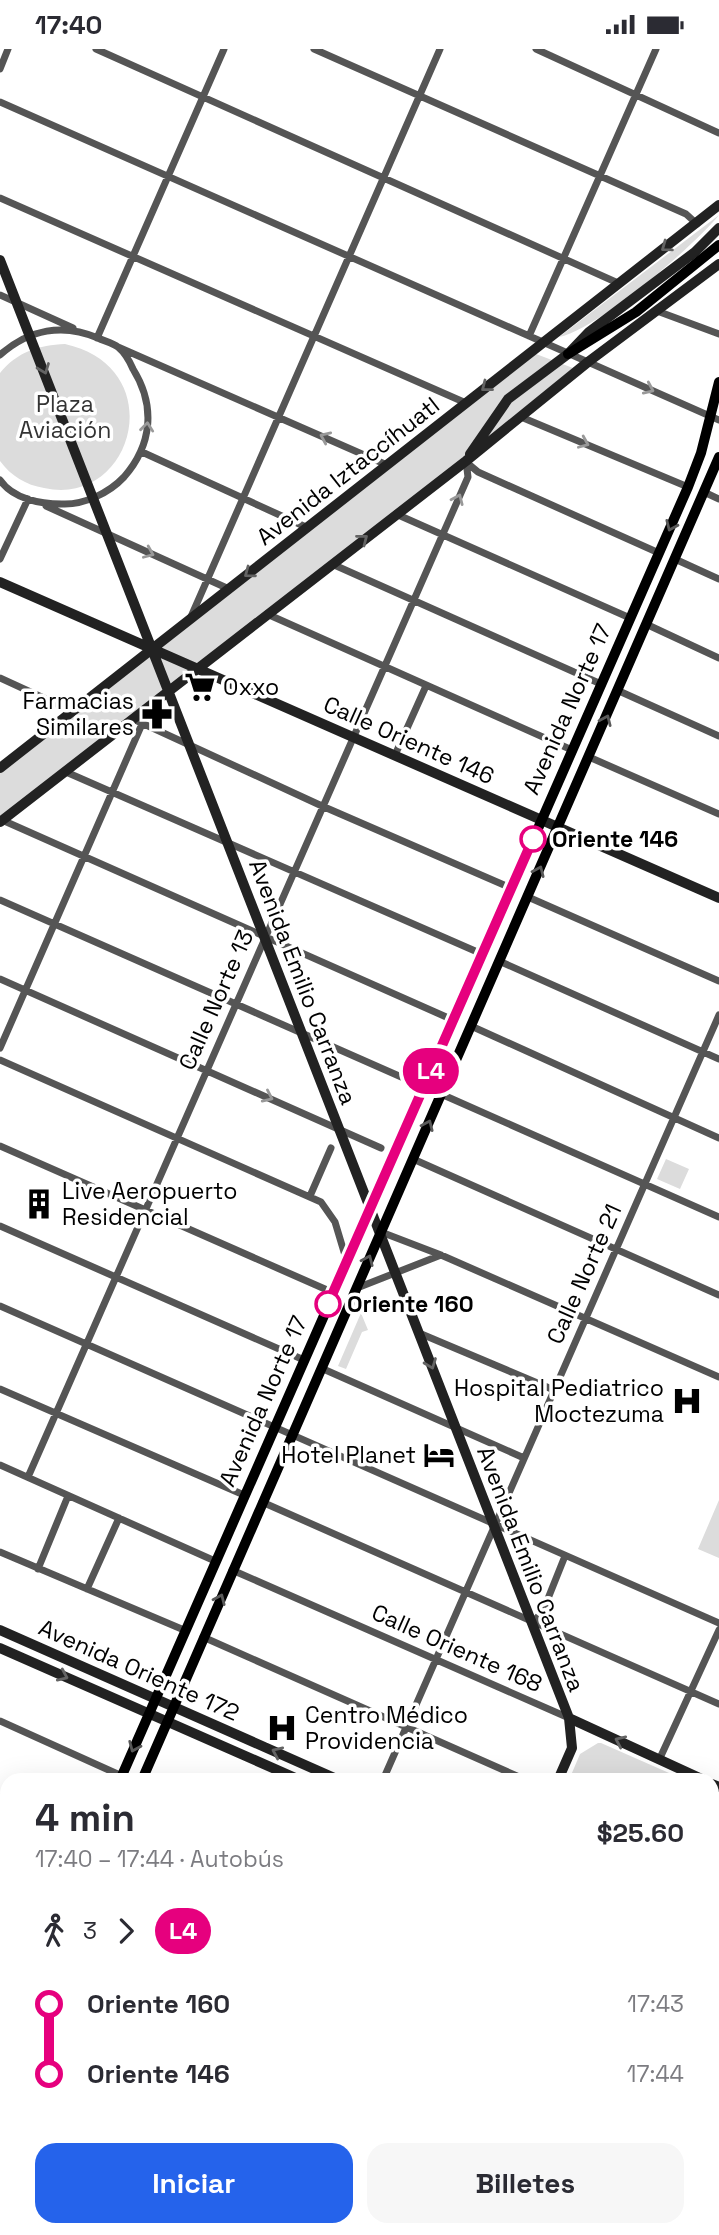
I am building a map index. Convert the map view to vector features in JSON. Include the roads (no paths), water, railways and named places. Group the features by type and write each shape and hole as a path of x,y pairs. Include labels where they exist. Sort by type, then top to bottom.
{"main road":[{"path":"568,354 636,312 719,244"},
{"name":"Avenida Norte 17","path":"123,1773 688,487 715,418 719,383"},
{"name":"Avenida Norte 17","path":"145,1773 677,560 719,457"}],"street":[{"path":"0,69 8,49"},
{"path":"96,49 564,256 618,283"},
{"path":"97,338 224,49"},
{"path":"314,49 686,214 697,224"},
{"path":"189,620 440,49"},
{"path":"536,49 719,133"},
{"path":"529,336 656,49"},
{"path":"0,102 715,418"},
{"path":"0,198 466,403"},
{"name":"Avenida Iztaccíhuatl","path":"0,768 719,205"},
{"path":"466,461 508,399 568,354 589,332 695,252 719,228"},
{"name":"Avenida Emilio Carranza","path":"0,260 193,748 569,1719 572,1748 561,1773"},
{"path":"453,1020 1,821 137,722 170,690 266,613 466,461 588,362 719,264"},
{"path":"0,295 387,465"},
{"path":"657,311 719,334"},
{"path":"0,355 30,334 77,330"},
{"path":"43,504 69,505 94,498 121,479 142,452 148,432 148,409 143,386 118,347"},
{"path":"521,417 688,487"},
{"path":"142,452 308,528"},
{"path":"466,461 478,472 659,554"},
{"name":"Calle Norte 13","path":"28,1477 87,1345 114,1276 468,477 466,461"},
{"path":"0,480 3,487 27,499 229,589"},
{"path":"706,493 719,499"},
{"path":"0,559 27,499"},
{"path":"396,514 630,618"},
{"path":"677,560 719,579"},
{"path":"332,564 601,684"},
{"name":"Calle Oriente 146","path":"0,582 719,898"},
{"path":"266,613 572,750"},
{"path":"648,625 719,657"},
{"path":"0,678 72,711"},
{"path":"395,755 426,686"},
{"path":"619,691 719,736"},
{"path":"137,722 511,888"},
{"path":"0,1048 113,793 137,722"},
{"path":"589,757 719,814"},
{"path":"66,772 482,954"},
{"path":"528,897 719,981"},
{"path":"0,900 424,1087"},
{"path":"499,961 719,1059"},
{"path":"0,978 381,1147"},
{"name":"Calle Norte 21","path":"386,1773 493,1524 719,1015"},
{"path":"471,1026 719,1138"},
{"path":"0,1060 310,1196 330,1211 347,1262"},
{"path":"442,1094 719,1217"},
{"path":"0,1146 334,1293"},
{"path":"310,1196 331,1147"},
{"path":"413,1159 719,1295"},
{"path":"0,1226 304,1360"},
{"path":"381,1232 586,1317 719,1377"},
{"path":"356,1289 441,1255"},
{"path":"0,1306 719,1623"},
{"path":"419,1333 554,1390"},
{"path":"321,1367 524,1458"},
{"path":"0,1389 244,1495"},
{"path":"0,1465 215,1561"},
{"path":"38,1569 68,1496"},
{"path":"262,1502 719,1703"},
{"path":"87,1589 119,1518"},
{"path":"0,1552 184,1630"},
{"path":"532,1623 542,1611 565,1556"},
{"name":"Calle Oriente 168","path":"232,1570 690,1773"},
{"name":"Avenida Oriente 172","path":"0,1630 323,1773"},
{"path":"660,1758 719,1630"},
{"path":"203,1637 510,1773"},
{"name":"Avenida Oriente 172","path":"0,1648 284,1773"},
{"path":"0,1721 110,1773"}],"place":[{"name":"Oxxo","path":"200,687"},
{"name":"Farmacias Similares","path":"157,714"},
{"name":"Oriente 146","path":"533,839"},
{"name":"Live Aeropuerto Residencial","path":"39,1204"},
{"name":"Oriente 160","path":"328,1304"},
{"name":"Hospital Pediatrico Moctezuma","path":"687,1401"},
{"name":"Hotel Planet","path":"439,1455"},
{"name":"Centro Médico Providencia","path":"282,1728"}],"park label":[{"name":"Plaza Aviación","path":"65,417"}]}
